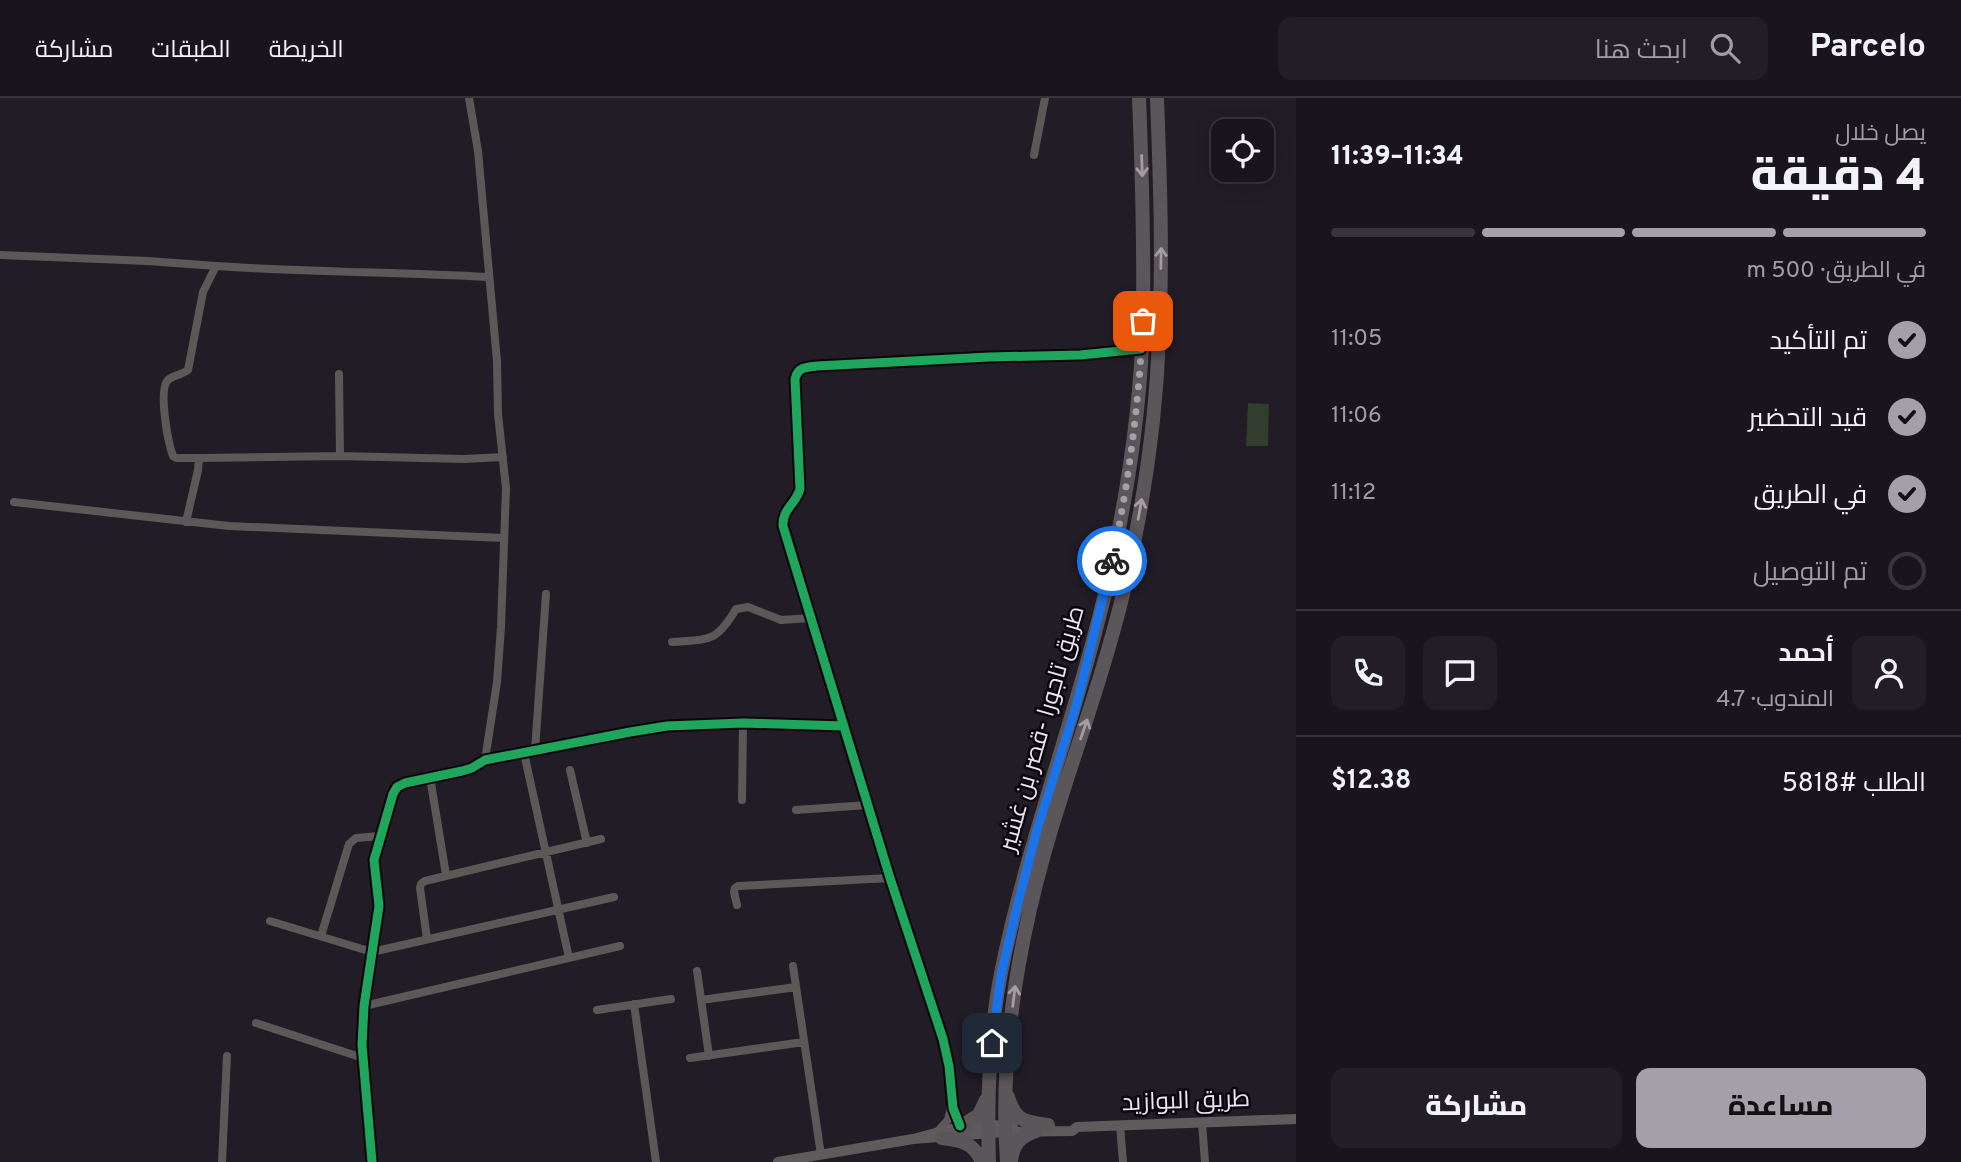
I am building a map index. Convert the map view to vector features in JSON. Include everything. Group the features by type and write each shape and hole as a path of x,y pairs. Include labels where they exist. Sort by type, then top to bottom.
{"highway":[{"name":"طريق تاجورا -قصر بن غشير","path":"989,1162 990,1062 1001,975 1037,830 1077,703 1112,564 1130,454 1141,349 1143,205 1139,98"},
{"path":"1009,1162 1004,1129 1005,1086 1014,989 1030,907 1060,800 1091,710 1115,627 1144,483 1159,338 1161,247 1157,98"},
{"path":"1005,1086 1015,1114 1042,1128"},
{"path":"961,1126 979,1115 989,1092"},
{"path":"1009,1162 1016,1142 1042,1128"},
{"path":"939,1135 968,1144 982,1162"}],"main road":[{"name":"طريق البوازيد","path":"988,1129 1042,1128 1072,1131 1077,1127 1296,1119"},
{"path":"939,1135 961,1126 988,1129"},
{"path":"778,1162 988,1129"}],"street":[{"path":"469,98 478,151 506,488 497,682 485,760"},
{"path":"1034,155 1045,98"},
{"path":"0,255 278,270 488,277"},
{"path":"216,266 203,292 188,370 168,380 164,386 165,410 173,456 176,458 503,457"},
{"path":"961,1126 952,1101 949,1066 943,1040 890,878 783,526 785,511 800,489 795,379 802,368 989,357 1080,355 1141,349"},
{"path":"339,374 340,456"},
{"path":"186,522 199,458"},
{"path":"14,502 229,527 503,538"},
{"path":"535,750 546,594"},
{"path":"672,642 706,639 719,634 736,609 748,607 781,620 811,618"},
{"path":"372,1162 363,1058 364,1006 379,906 374,860 397,788 405,783 472,768 485,760 667,726 743,723 844,726"},
{"path":"743,723 743,800"},
{"path":"524,752 569,958"},
{"path":"570,770 587,843"},
{"path":"430,777 446,875"},
{"path":"796,810 868,805"},
{"path":"321,936 349,845 356,838 380,836"},
{"path":"427,939 420,888 425,881 601,839"},
{"path":"737,905 734,892 738,887 890,878"},
{"path":"270,921 372,952 614,897"},
{"path":"364,1006 620,946"},
{"path":"793,966 821,1155"},
{"path":"697,971 709,1056"},
{"path":"701,1000 796,987"},
{"path":"597,1010 671,999"},
{"path":"634,1004 656,1162"},
{"path":"256,1023 363,1058"},
{"path":"690,1058 804,1042"},
{"path":"222,1162 227,1056"},
{"path":"939,1135 948,1120 952,1101"},
{"path":"1202,1123 1205,1162"},
{"path":"1120,1125 1123,1162"}],"green space":[{"path":"1248,403 1269,404 1268,446 1246,446"}],"cycle path":[{"path":"960,1126 953,1108 943,1039 890,878 783,526 785,515 800,489 795,379 800,370 817,366 1080,355 1141,349"},
{"path":"372,1162 362,1045 364,1006 379,906 374,860 397,787 472,768 485,760 667,726 743,723 844,726"}],"way so far":[{"path":"1112,561 1124,501 1133,433 1143,321"}],"route":[{"path":"992,1043 1001,975 1018,903 1037,830 1077,703 1112,561"}]}
